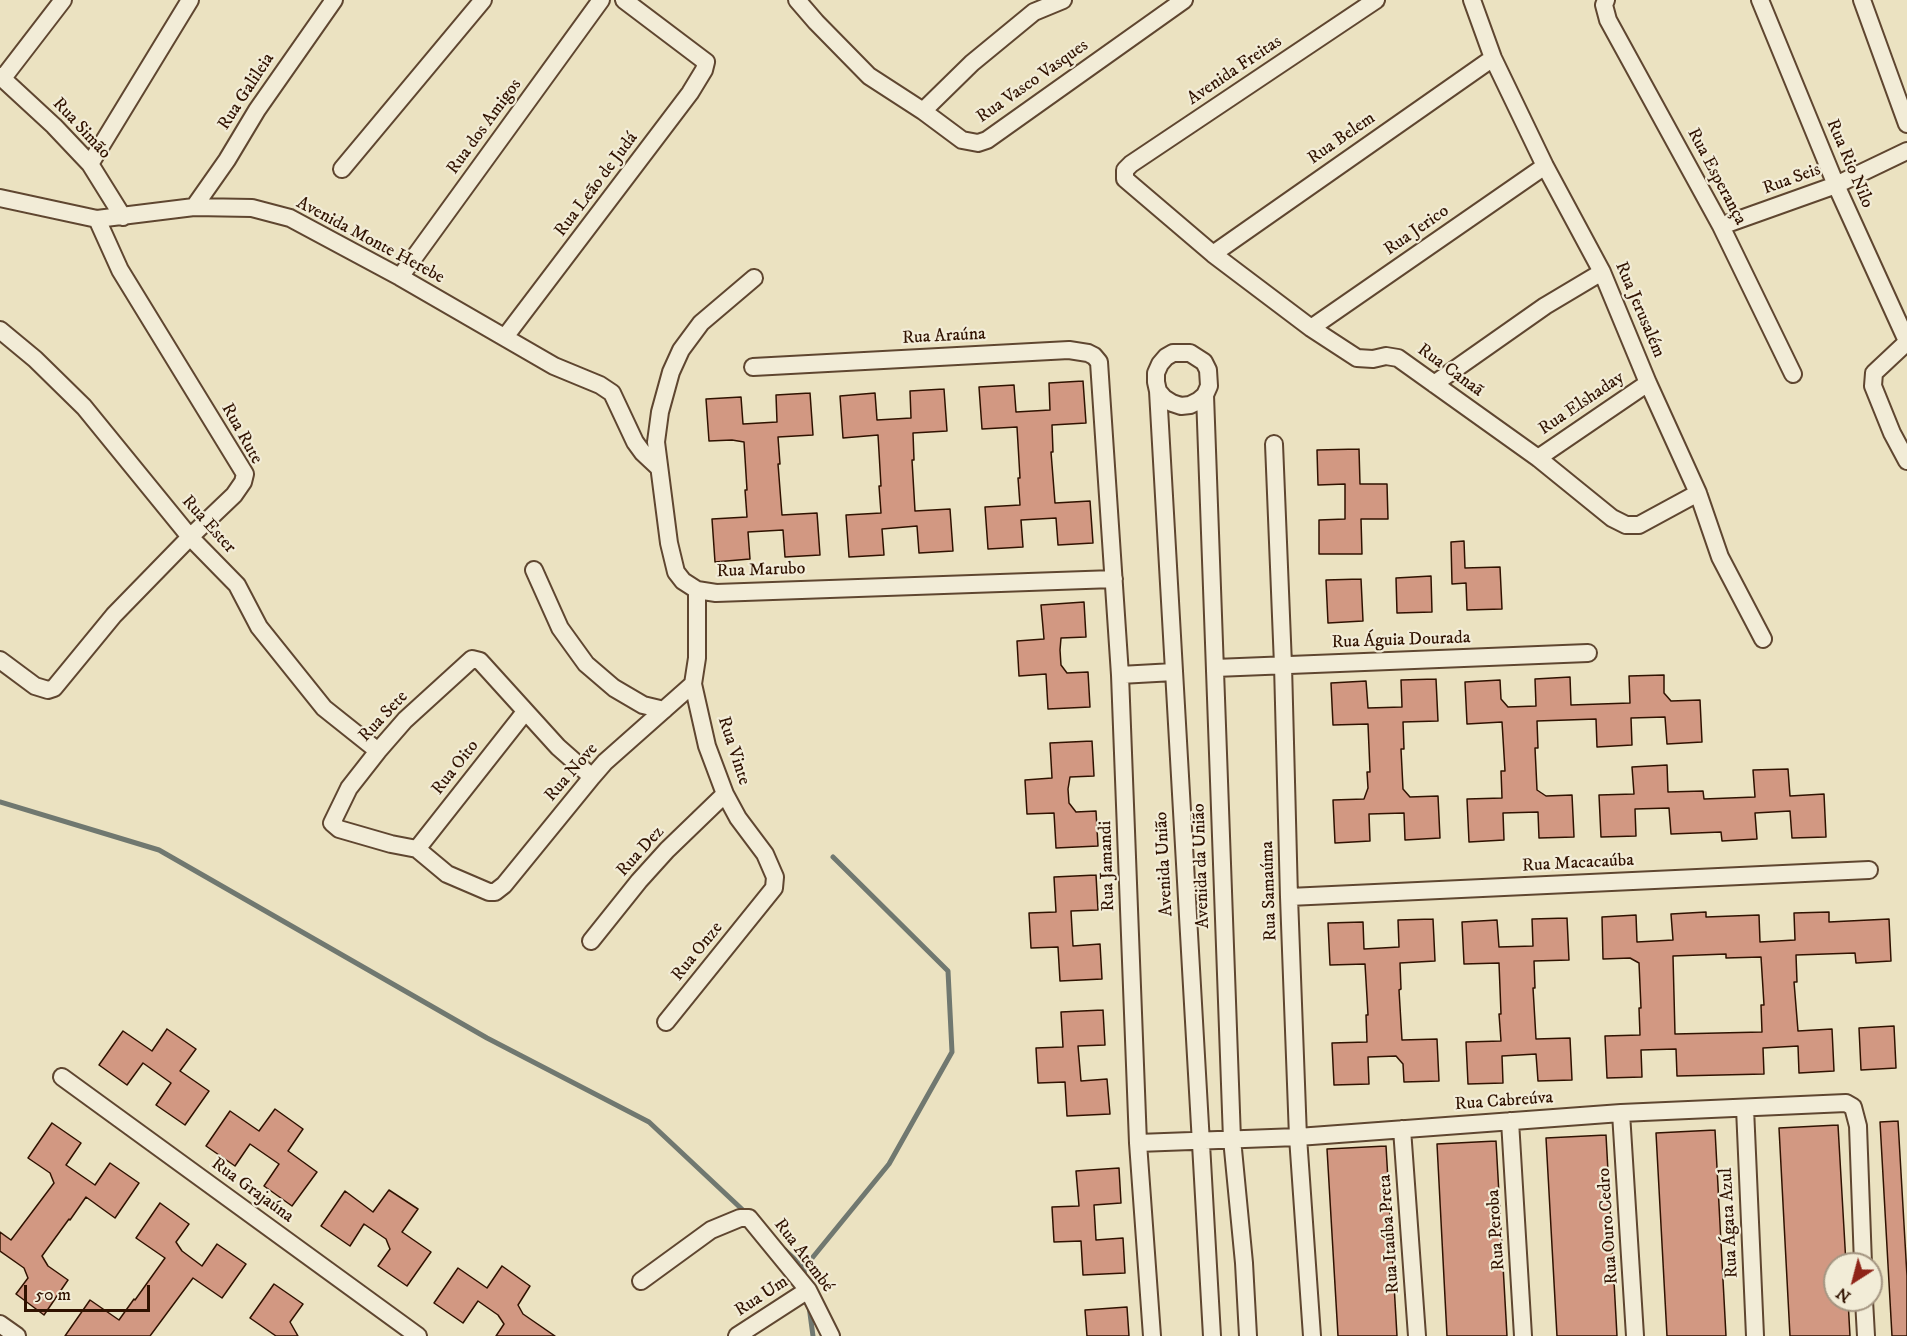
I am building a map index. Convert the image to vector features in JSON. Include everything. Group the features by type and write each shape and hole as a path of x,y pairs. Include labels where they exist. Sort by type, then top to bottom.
{"street":[{"path":"2,77 63,0"},
{"path":"90,164 190,0"},
{"name":"Rua Galileia","path":"195,207 257,110 334,0"},
{"path":"342,170 483,0"},
{"name":"Rua dos Amigos","path":"400,277 601,0"},
{"name":"Rua Leão de Judá","path":"505,337 690,93 704,70 706,62 624,0"},
{"name":"Rua Vasco Vasques","path":"797,0 869,76 962,140 978,143 987,140 1184,0"},
{"path":"923,111 972,63 1034,12 1063,0"},
{"name":"Avenida Freitas","path":"1125,179 1125,170 1131,164 1376,0"},
{"name":"Rua Jerusalém","path":"1472,0 1493,58 1545,166 1602,272 1648,383 1698,493 1720,557 1763,639"},
{"name":"Rua Esperança","path":"1606,0 1604,5 1608,20 1721,226 1793,374"},
{"name":"Rua Rio Nilo","path":"1760,0 1836,185 1907,341"},
{"path":"1862,0 1907,124"},
{"name":"Rua Belem","path":"1213,254 1493,58"},
{"name":"Rua Simão","path":"2,77 90,164 123,217"},
{"name":"Rua Seis","path":"1721,226 1836,185 1907,151"},
{"name":"Rua Jerico","path":"1311,328 1545,166"},
{"name":"Rua Canaã","path":"1125,179 1213,254 1311,328 1357,358 1373,359 1386,356 1398,358 1538,458 1612,518 1626,525 1639,525 1698,493"},
{"name":"Avenida Monte Herebe","path":"0,198 97,219 195,207 252,208 290,218 400,277 554,366 600,385 612,393 635,442 659,468"},
{"name":"Rua Rute","path":"0,660 34,686 48,690 54,688 114,615 234,495 243,482 245,474 120,270 97,219"},
{"path":"1434,384 1545,306 1602,272"},
{"name":"Rua Marubo","path":"754,278 701,323 681,350 671,372 660,412 656,442 669,543 676,572 683,581 697,590 716,593 1114,579"},
{"name":"Rua Ester","path":"0,330 35,359 84,407 190,537 237,585 259,627 324,708 378,751"},
{"path":"1907,341 1875,373 1873,386 1892,434 1907,461"},
{"name":"Rua Araúna","path":"753,367 1069,350 1088,353 1098,359 1100,395"},
{"name":"Avenida da União","path":"1158,391 1156,373 1166,357 1173,353 1190,353 1204,362 1208,370 1209,386 1205,395 1232,1139 1244,1263 1248,1336"},
{"name":"Rua Elshaday","path":"1538,458 1648,383"},
{"path":"1158,391 1164,398 1181,406 1190,405 1205,395"},
{"name":"Avenida União","path":"1158,391 1212,1336"},
{"name":"Rua Jamandi","path":"1100,395 1120,675 1138,1143 1152,1336"},
{"name":"Rua Samaúma","path":"1274,444 1298,1137 1312,1336"},
{"path":"534,570 560,628 586,664 614,688 643,705 664,710"},
{"name":"Rua Vinte","path":"697,590 697,658 693,684 707,746 725,794 738,818 765,854 775,877 774,888 759,906"},
{"name":"Rua Águia Dourada","path":"1215,668 1588,653"},
{"name":"Rua Sete","path":"417,849 391,844 334,826 332,819 349,788 378,751 405,720 472,659 480,661 525,712"},
{"path":"1120,675 1174,672"},
{"name":"Rua Nove","path":"417,849 447,874 489,892 495,892 504,885 592,777 629,740 693,684"},
{"path":"525,712 558,747 592,777"},
{"name":"Rua Oito","path":"417,849 525,712"},
{"name":"Rua Dez","path":"591,941 667,850 725,794"},
{"name":"Rua Macacaúba","path":"1289,897 1869,870"},
{"name":"Rua Onze","path":"666,1022 759,906"},
{"name":"Rua Grajaúna","path":"62,1077 416,1335"},
{"name":"Rua Cabreúva","path":"1138,1143 1298,1137 1622,1113 1846,1103 1853,1107 1858,1126 1863,1252"},
{"name":"Rua Ágata Azul","path":"1745,1108 1755,1336"},
{"name":"Rua Ouro Cedro","path":"1622,1113 1635,1336"},
{"name":"Rua Peroba","path":"1510,1121 1523,1336"},
{"name":"Rua Itaúba Preta","path":"1402,1129 1417,1336"},
{"name":"Rua Atembé","path":"641,1281 711,1230 745,1217 752,1220 808,1290 831,1336"},
{"name":"Rua Um","path":"737,1336 808,1290"},
{"path":"1865,1312 1866,1336"},
{"path":"0,1324 17,1336"}],"building":[{"path":"1083,381 1086,423 1052,425 1053,452 1051,452 1055,503 1090,501 1093,543 1058,545 1056,518 1021,520 1023,547 988,549 985,507 1020,505 1018,478 1020,478 1017,427 982,429 979,387 1014,385 1016,412 1050,410 1049,383"},
{"path":"944,389 947,431 913,433 914,460 912,460 915,511 950,509 953,551 919,553 917,526 882,529 884,555 849,557 846,515 881,513 879,486 881,486 878,435 843,438 840,396 875,393 877,420 911,418 910,391"},
{"path":"810,393 813,435 778,437 780,464 778,464 782,515 817,513 820,555 785,557 783,530 748,532 750,559 715,562 712,519 747,517 745,490 747,490 744,442 709,441 706,399 741,397 743,424 777,422 776,395"},
{"path":"1359,449 1360,484 1387,484 1388,519 1361,519 1362,554 1319,554 1319,520 1345,519 1345,484 1318,485 1317,450"},
{"path":"1464,541 1465,568 1500,567 1502,609 1467,610 1466,583 1452,584 1451,542"},
{"path":"1431,576 1432,612 1397,613 1396,578"},
{"path":"1361,579 1363,621 1328,623 1326,580"},
{"path":"1084,602 1086,637 1061,638 1060,650 1061,665 1067,673 1088,672 1090,707 1048,709 1046,674 1019,676 1017,641 1044,639 1041,605"},
{"path":"1664,675 1664,693 1671,701 1700,700 1702,742 1667,744 1665,717 1631,718 1632,745 1597,747 1596,719 1537,721 1538,748 1535,748 1537,790 1546,796 1572,795 1574,837 1539,838 1538,812 1503,813 1504,840 1469,842 1467,799 1502,798 1501,771 1505,771 1502,722 1467,724 1465,682 1500,680 1501,699 1508,707 1536,706 1535,679 1570,677 1571,705 1630,703 1629,676"},
{"path":"1436,679 1438,721 1403,722 1404,749 1401,749 1403,789 1410,797 1438,796 1440,838 1405,840 1404,813 1369,814 1370,841 1335,843 1333,800 1364,799 1368,788 1367,772 1370,772 1368,724 1333,725 1331,683 1366,681 1368,708 1402,707 1401,680"},
{"path":"1092,741 1094,776 1070,777 1068,789 1069,803 1076,812 1096,811 1098,846 1056,848 1054,813 1027,814 1025,780 1052,778 1050,743"},
{"path":"1667,765 1668,792 1703,791 1704,799 1755,797 1753,770 1788,769 1790,796 1824,794 1826,837 1792,838 1790,811 1755,813 1757,839 1722,841 1721,832 1671,834 1669,808 1635,809 1636,836 1601,837 1599,795 1634,794 1632,767"},
{"path":"1096,875 1098,910 1071,911 1073,946 1100,944 1102,979 1060,981 1058,947 1031,948 1029,913 1056,912 1054,877"},
{"path":"1706,912 1706,917 1759,915 1760,942 1795,940 1794,913 1829,912 1829,922 1889,919 1891,961 1856,963 1855,953 1796,955 1797,982 1794,982 1798,1031 1832,1029 1834,1071 1799,1073 1798,1046 1763,1048 1764,1074 1677,1076 1676,1049 1641,1050 1642,1077 1607,1078 1605,1036 1640,1035 1639,1008 1641,1008 1639,963 1630,958 1603,959 1602,917 1636,915 1637,942 1673,940 1671,914","holes":["1726,954 1726,958 1761,957 1764,1005 1761,1005 1762,1032 1675,1034 1673,956"]},
{"path":"1567,918 1569,960 1534,961 1535,988 1533,988 1536,1039 1570,1038 1572,1080 1538,1081 1536,1054 1502,1056 1503,1083 1468,1084 1466,1042 1501,1041 1499,1014 1501,1014 1499,963 1464,964 1462,922 1497,920 1499,947 1533,946 1532,919"},
{"path":"1433,919 1435,961 1400,963 1401,989 1399,990 1402,1040 1437,1039 1439,1081 1404,1082 1403,1064 1396,1056 1368,1057 1369,1084 1334,1085 1332,1043 1367,1042 1366,1015 1368,1015 1365,964 1330,965 1328,923 1363,922 1364,949 1399,947 1398,920"},
{"path":"1103,1010 1105,1045 1078,1046 1081,1081 1107,1079 1110,1114 1067,1116 1065,1082 1038,1083 1036,1048 1063,1047 1061,1012"},
{"path":"1894,1026 1896,1068 1861,1070 1859,1028"},
{"path":"167,1029 196,1049 180,1071 209,1091 185,1125 156,1105 171,1083 143,1063 127,1085 99,1065 123,1031 152,1051"},
{"path":"275,1109 303,1129 288,1151 317,1172 292,1206 264,1186 279,1164 250,1144 235,1166 206,1146 230,1111 259,1131"},
{"path":"1898,1121 1907,1276 1907,1336 1892,1336 1880,1122"},
{"path":"52,1123 81,1143 66,1165 95,1185 110,1163 139,1183 115,1218 86,1197 42,1256 48,1266 68,1280 44,1315 16,1294 28,1278 24,1268 0,1251 0,1232 11,1240 54,1183 50,1173 28,1158"},
{"path":"1838,1125 1845,1252 1823,1252 1823,1312 1849,1312 1850,1336 1790,1336 1779,1128"},
{"path":"1715,1130 1726,1336 1667,1336 1656,1133"},
{"path":"1606,1135 1617,1336 1557,1336 1546,1138"},
{"path":"1496,1141 1507,1336 1447,1336 1437,1144"},
{"path":"1386,1146 1397,1336 1338,1336 1327,1149"},
{"path":"1119,1168 1121,1203 1094,1205 1096,1240 1123,1238 1125,1273 1083,1275 1081,1241 1054,1242 1052,1207 1079,1206 1076,1171"},
{"path":"389,1190 418,1209 402,1232 431,1252 407,1286 378,1266 390,1249 386,1239 364,1224 350,1246 321,1226 345,1191 373,1212"},
{"path":"160,1203 189,1224 176,1242 182,1251 202,1266 217,1244 246,1264 222,1298 193,1278 150,1336 65,1336 90,1300 119,1320 165,1258 136,1238"},
{"path":"502,1266 530,1286 518,1305 523,1314 555,1336 496,1336 504,1324 498,1315 478,1301 463,1323 434,1303 458,1268 487,1288"},
{"path":"274,1284 303,1304 290,1322 298,1336 276,1336 250,1318"},
{"path":"1127,1307 1129,1336 1087,1336 1085,1310"}],"waterway":[{"path":"0,802 159,850 487,1038 649,1122 746,1213"},
{"path":"805,1279 804,1268 889,1164 952,1052 948,971 833,857"},
{"path":"785,1250 804,1268"},
{"path":"809,1306 813,1336"}]}
